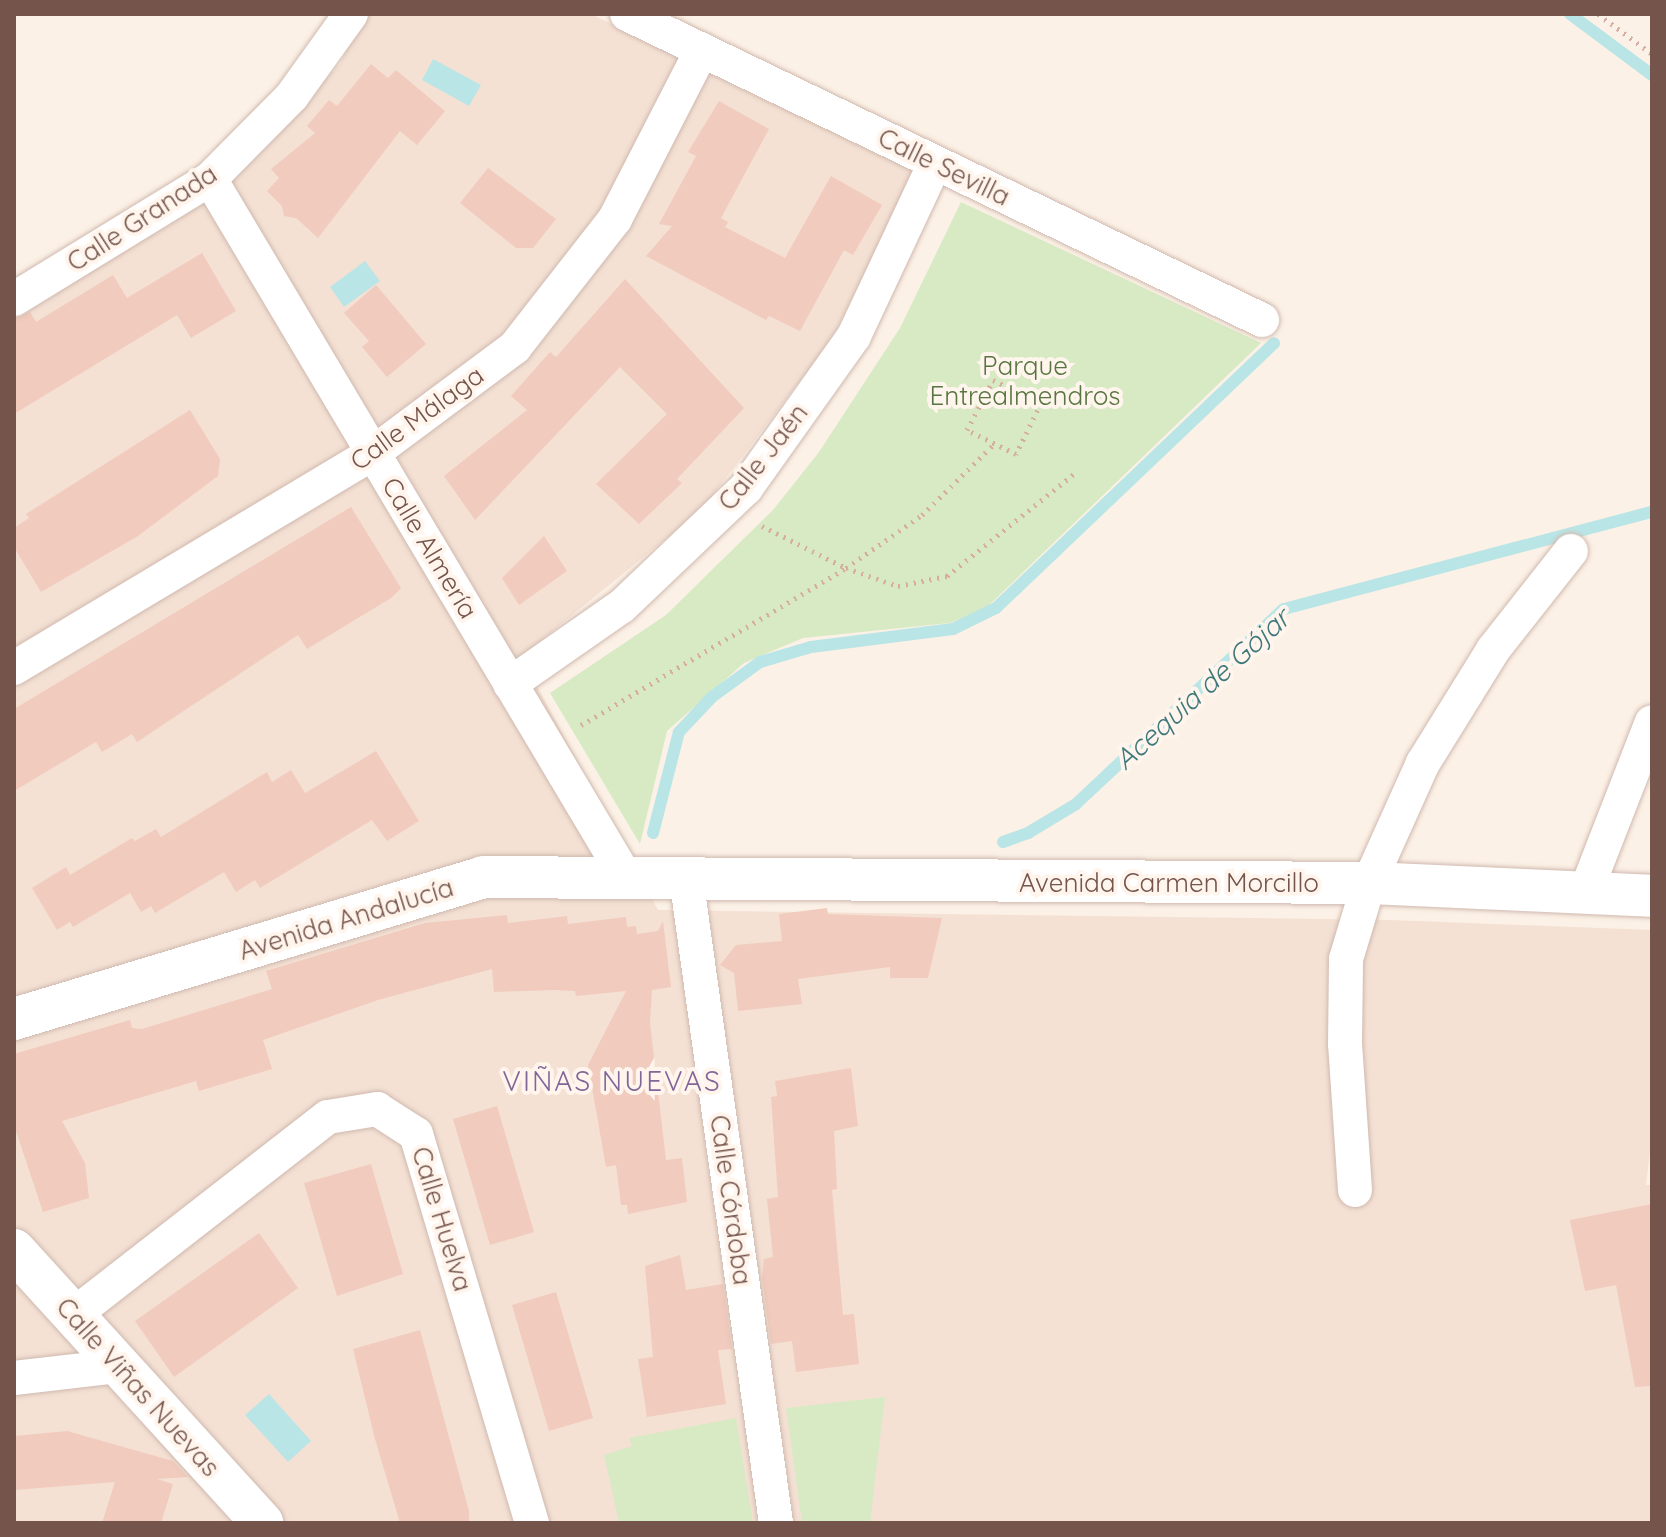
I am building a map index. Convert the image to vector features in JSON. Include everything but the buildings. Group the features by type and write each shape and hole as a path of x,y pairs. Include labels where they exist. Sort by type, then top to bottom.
{"street":[{"name":"Calle Granada","path":"14,299 210,179 292,96 351,14"},
{"name":"Calle Sevilla","path":"627,14 1262,320"},
{"name":"Calle Málaga","path":"14,668 373,453 515,347 615,219 702,50"},
{"name":"Calle Jaén","path":"510,684 622,606 746,488 854,336 935,163"},
{"name":"Calle Almería","path":"210,179 625,876"},
{"path":"1355,1190 1345,1044 1346,959 1369,883 1431,750 1493,650 1571,551"},
{"path":"1586,891 1652,722"},
{"name":"Avenida Andalucía","path":"14,1019 483,877 686,877"},
{"name":"Avenida Carmen Morcillo","path":"686,877 1369,883 1652,896"},
{"name":"Calle Córdoba","path":"686,877 776,1523"},
{"name":"Calle Huelva","path":"72,1316 328,1117 377,1109 416,1134 532,1523"},
{"name":"Calle Viñas Nuevas","path":"14,1250 262,1523"},
{"path":"14,1378 117,1366"}],"path":[{"path":"1598,14 1652,54"},
{"path":"993,380 1041,403 1016,454 995,443 967,430 993,380"},
{"path":"547,745 846,568 922,515 995,443"},
{"path":"725,508 846,568 898,586 947,576 1075,473"}],"shaded area":[{"path":"363,14 591,14 915,171 832,339 702,509 521,657 658,910 1392,920 1652,930 1652,1135 1646,1185 1652,1185 1652,1523 14,1523 14,310 232,175 340,64"}],"green space":[{"name":"Parque Entrealmendros","path":"961,202 1261,343 986,608 950,623 803,638 744,663 667,731 640,844 550,693 666,615 773,510 819,452 900,328"},
{"path":"885,1397 870,1523 802,1523 786,1408"},
{"path":"736,1418 753,1523 619,1523 604,1455 632,1446 629,1438"}],"water":[{"path":"433,59 481,85 469,106 422,80"},
{"path":"365,261 380,281 344,307 330,287"},
{"path":"269,1394 311,1441 288,1462 245,1415"}],"waterway":[{"name":"Acequia de Gójar","path":"1570,14 1652,75"},
{"path":"653,833 679,732 712,697 760,662 811,647 953,629 996,608 1274,343"},
{"name":"Acequia de Gójar","path":"1003,842 1028,833 1076,804 1284,609 1652,512"}],"district":[{"name":"VIÑAS NUEVAS","path":"612,1081"}]}
